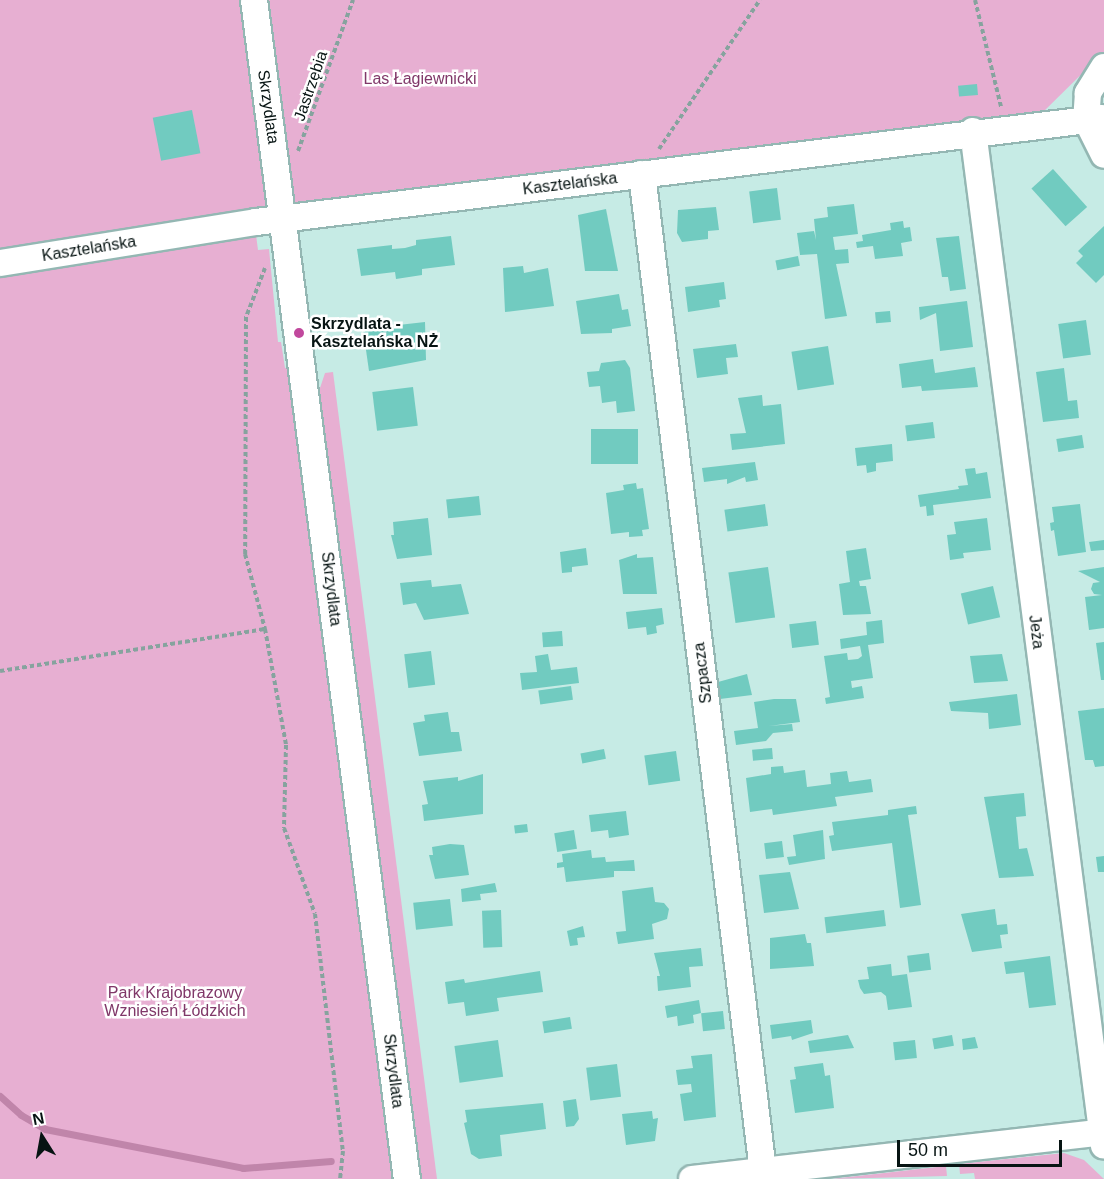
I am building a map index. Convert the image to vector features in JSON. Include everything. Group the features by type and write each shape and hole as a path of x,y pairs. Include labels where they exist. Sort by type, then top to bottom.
{"street":[{"name":"Skrzydlata","path":"254,0 407,1179"},
{"path":"1104,67 1088,93 1104,155"},
{"name":"Kasztelańska","path":"0,263 284,219 973,131 1095,118"},
{"name":"Jeża","path":"973,131 1102,1137"},
{"name":"Szpacza","path":"642,174 763,1171"},
{"path":"692,1179 1102,1137"}],"path":[{"name":"Jastrzębia","path":"277,170 295,156 305,139 353,0"},
{"path":"642,174 760,0"},
{"path":"975,0 1006,127"},
{"path":"267,262 246,317 245,554 265,629 286,745 284,828 315,914 343,1151 340,1179"},
{"path":"0,671 265,629"}],"green space":[{"name":"Park Krajobrazowy Wzniesień Łódzkich","path":"0,0 1104,0 1104,52 1041,114 253,212 258,250 269,249 278,342 281,342 285,368 291,368 395,1179 0,1179"},
{"path":"333,372 437,1179 419,1179 318,394 325,373"},
{"path":"1064,1153 1084,1160 1104,1179 975,1179 974,1173 960,1174 959,1164"},
{"path":"946,1166 947,1176 831,1179"}],"building":[{"path":"977,84 978,95 959,97 958,86"},
{"path":"192,110 200,153 161,161 153,118"},
{"path":"1053,169 1087,207 1066,226 1031,188"},
{"path":"777,188 781,220 753,223 749,191"},
{"path":"854,204 858,234 833,237 835,250 848,249 849,263 836,264 847,316 825,319 817,254 800,255 797,233 814,231 816,240 814,219 828,217 827,207"},
{"path":"716,207 719,230 708,231 708,239 682,242 677,233 678,210"},
{"path":"606,209 618,271 585,271 578,215"},
{"path":"903,221 904,228 910,227 912,241 901,243 903,256 875,259 873,246 857,248 856,242 863,241 862,235 891,230 890,223"},
{"path":"1104,226 1104,275 1096,283 1076,263 1083,256 1078,251"},
{"path":"451,236 455,265 422,269 422,275 396,279 395,272 361,276 357,249 392,245 392,249 405,248 416,245 416,240"},
{"path":"959,236 966,289 950,291 948,277 942,277 936,238"},
{"path":"798,256 800,266 777,270 775,260"},
{"path":"523,266 524,273 548,268 554,306 505,312 503,268"},
{"path":"724,282 726,299 719,300 720,307 688,312 685,287"},
{"path":"619,294 622,310 628,309 631,326 612,329 612,333 581,334 576,301"},
{"path":"967,301 973,347 940,351 936,313 920,320 919,307"},
{"path":"890,311 891,322 876,323 875,312"},
{"path":"1086,320 1091,355 1063,359 1058,324"},
{"path":"425,322 426,360 369,371 363,329"},
{"path":"736,344 738,357 726,358 728,374 697,378 693,349"},
{"path":"828,346 834,385 798,390 791,352"},
{"path":"933,359 935,373 975,367 978,387 922,391 921,386 902,388 899,364"},
{"path":"625,360 630,368 635,411 617,413 616,401 602,403 600,386 589,387 587,372 599,371 601,363"},
{"path":"1064,368 1068,401 1077,400 1079,418 1043,422 1036,372"},
{"path":"413,387 418,426 377,431 372,392"},
{"path":"762,395 763,406 781,404 785,444 732,450 730,434 746,433 738,398"},
{"path":"933,422 935,438 907,441 905,425"},
{"path":"591,429 638,429 638,464 591,464"},
{"path":"1082,435 1084,448 1058,452 1056,439"},
{"path":"892,444 893,461 876,463 876,471 867,473 866,465 857,466 855,448"},
{"path":"755,462 758,480 746,482 745,477 727,484 727,479 704,482 702,468"},
{"path":"975,468 976,474 987,472 991,498 933,505 934,515 927,516 926,506 920,507 918,495 959,489 958,486 968,485 965,469"},
{"path":"636,483 637,489 643,488 649,529 642,530 643,536 629,537 629,532 611,534 606,493 624,490 623,485"},
{"path":"479,496 481,515 448,518 446,499"},
{"path":"765,504 768,526 727,531 724,510"},
{"path":"1080,504 1086,552 1058,556 1054,530 1051,531 1050,523 1054,522 1052,507"},
{"path":"428,518 432,555 397,559 391,535 394,535 393,522"},
{"path":"987,518 991,550 963,553 964,558 950,560 947,535 956,534 954,522"},
{"path":"1104,540 1104,550 1091,551 1089,542"},
{"path":"586,548 588,565 572,567 572,572 562,573 560,552"},
{"path":"866,548 871,579 859,581 860,586 866,586 871,614 843,615 839,584 850,582 846,551"},
{"path":"637,554 637,558 653,557 657,594 623,594 619,560"},
{"path":"768,567 775,618 735,623 728,573"},
{"path":"1104,567 1104,628 1089,630 1085,597 1102,595 1094,594 1091,589 1093,583 1100,582 1078,571"},
{"path":"431,580 432,587 461,584 469,614 424,620 416,603 403,605 400,583"},
{"path":"993,586 1000,617 968,625 961,593"},
{"path":"662,608 664,624 656,626 657,633 647,635 646,627 628,629 626,612"},
{"path":"882,620 884,643 868,645 873,678 851,681 852,688 862,686 864,698 826,704 825,698 830,697 824,656 847,653 848,660 858,659 862,656 860,646 841,649 840,639 867,635 866,622"},
{"path":"816,621 819,645 792,648 789,624"},
{"path":"562,631 563,646 543,647 542,632"},
{"path":"1104,642 1104,680 1101,680 1096,643"},
{"path":"431,651 435,685 408,688 404,654"},
{"path":"548,654 551,670 577,667 579,683 522,690 520,673 537,672 535,656"},
{"path":"1002,654 1008,681 974,683 970,656"},
{"path":"747,674 752,695 720,699 718,682"},
{"path":"571,686 573,700 540,704 538,691"},
{"path":"1017,694 1021,725 989,729 988,713 951,711 949,702"},
{"path":"796,699 800,722 769,726 792,724 793,731 773,733 766,741 736,745 734,731 758,728 754,702"},
{"path":"1104,708 1104,766 1095,767 1093,760 1085,760 1078,711"},
{"path":"448,712 451,732 459,732 462,751 419,756 413,723 425,721 424,715"},
{"path":"772,748 773,759 753,761 752,750"},
{"path":"604,749 606,759 582,763 580,754"},
{"path":"676,751 680,781 648,785 644,755"},
{"path":"783,766 784,773 805,770 807,787 831,784 830,773 847,771 849,782 871,779 873,792 835,797 837,806 773,815 772,809 750,812 746,778 771,774 771,767"},
{"path":"483,774 483,814 424,821 422,805 428,804 423,781 458,777 458,781"},
{"path":"1024,793 1026,816 1016,817 1019,849 1027,848 1034,876 999,878 984,797"},
{"path":"916,806 917,814 908,815 921,905 900,908 892,843 832,851 829,836 834,835 832,822 888,815 888,810"},
{"path":"626,811 629,835 609,838 608,830 591,832 589,815"},
{"path":"527,824 528,832 515,834 514,826"},
{"path":"574,830 577,849 557,852 554,833"},
{"path":"823,830 825,859 789,865 787,857 796,856 793,835"},
{"path":"782,841 784,857 766,859 764,843"},
{"path":"450,844 464,845 469,875 435,879 429,855 433,855 432,847"},
{"path":"591,850 592,858 605,857 606,862 634,860 635,871 614,871 614,877 566,882 564,867 557,868 557,863 563,862 562,854"},
{"path":"1104,856 1104,872 1098,872 1096,857"},
{"path":"790,872 799,909 764,913 759,875"},
{"path":"495,883 497,892 480,894 481,900 462,902 461,889"},
{"path":"653,887 655,902 664,903 669,909 667,919 652,924 654,939 618,944 616,932 626,931 622,891"},
{"path":"450,899 453,926 416,930 413,903"},
{"path":"995,909 997,925 1007,924 1008,934 1000,935 1002,948 972,952 961,914"},
{"path":"501,910 502,947 483,948 482,911"},
{"path":"884,910 886,926 826,933 824,917"},
{"path":"583,926 585,937 577,938 578,945 570,946 567,931"},
{"path":"805,934 807,943 811,943 814,966 770,969 770,938"},
{"path":"701,948 703,966 689,967 691,987 658,991 657,976 660,976 654,953"},
{"path":"929,953 931,970 909,973 907,956"},
{"path":"1050,956 1056,1005 1029,1008 1024,972 1006,974 1004,962"},
{"path":"891,964 892,976 907,974 912,1007 888,1010 886,996 881,992 864,994 860,988 858,980 869,979 867,967"},
{"path":"540,971 543,992 497,998 499,1011 466,1016 464,1002 448,1004 445,982 464,979 465,983"},
{"path":"699,1000 701,1013 693,1015 694,1023 678,1026 677,1016 667,1018 665,1006"},
{"path":"723,1011 725,1029 703,1031 701,1013"},
{"path":"570,1017 572,1029 544,1033 542,1021"},
{"path":"811,1020 813,1033 792,1040 791,1036 772,1039 770,1025"},
{"path":"848,1035 854,1048 810,1053 808,1041"},
{"path":"952,1035 954,1046 934,1049 932,1038"},
{"path":"975,1037 978,1048 963,1050 962,1039"},
{"path":"498,1040 503,1077 460,1083 454,1046"},
{"path":"915,1040 917,1058 895,1060 893,1042"},
{"path":"712,1054 716,1117 684,1121 680,1094 692,1092 691,1084 678,1085 676,1070 693,1068 691,1056"},
{"path":"823,1063 825,1076 830,1075 834,1108 795,1113 790,1080 796,1079 794,1067"},
{"path":"617,1064 621,1097 590,1101 586,1068"},
{"path":"576,1099 579,1119 574,1126 566,1127 563,1101"},
{"path":"543,1103 546,1129 500,1135 502,1156 479,1159 471,1154 464,1123 467,1122 465,1110"},
{"path":"652,1111 653,1119 658,1118 655,1141 626,1145 622,1114"}],"waterway":[{"path":"0,1096 21,1115 45,1129 243,1168 331,1161"}],"place":[{"name":"Skrzydlata - Kasztelańska NŻ","path":"299,333"}],"park label":[{"name":"Las Łagiewnicki","path":"420,79"}]}
